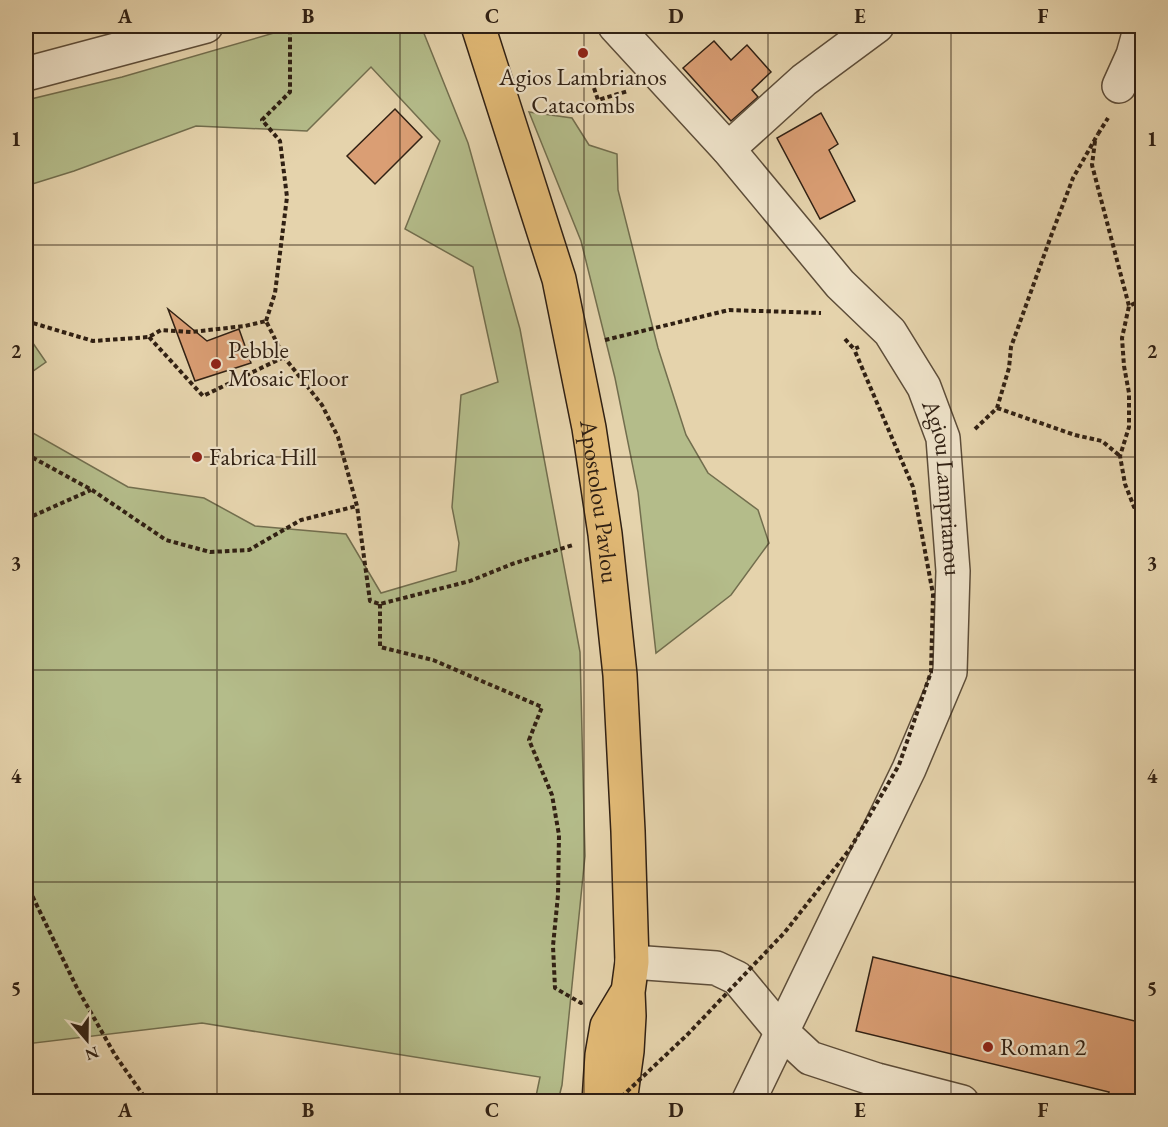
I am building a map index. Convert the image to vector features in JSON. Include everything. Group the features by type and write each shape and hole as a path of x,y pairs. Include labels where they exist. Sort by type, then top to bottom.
{"main road":[{"name":"Apostolou Pavlou","path":"478,26 559,279 590,428 605,534 620,675 628,831 629,1016 627,1051 618,1101"},
{"path":"599,1101 602,1055 607,1026 630,977"}],"street":[{"path":"26,74 206,26"},
{"name":"Agiou Lamprianou","path":"615,26 728,149 840,284 890,332 924,387 943,438 954,571 950,672 909,769 748,1101"},
{"path":"728,149 804,80 877,26"},
{"path":"1119,86 1133,55 1141,26"},
{"path":"630,977 716,968 737,978 781,1031 810,1058 877,1080 962,1101"}],"path":[{"path":"290,26 290,92 262,120 280,141 287,197 275,293 266,321 284,357 322,405 338,437 357,506 370,601 380,604 470,580 605,534"},
{"path":"968,436 997,408 1009,368 1011,347 1073,178 1107,119 1110,102 1119,86"},
{"path":"594,88 598,100 633,89"},
{"path":"1098,134 1093,148 1092,165 1129,306 1122,338 1129,393 1130,427 1120,456 1125,484 1134,507 1143,503"},
{"path":"1129,306 1143,300"},
{"path":"573,347 729,310 821,313 828,320"},
{"path":"26,321 93,341 149,338 161,330 191,332 245,326 266,321"},
{"path":"618,1101 687,1035 785,932 850,849 899,765 931,672 933,594 913,488 854,349 841,335"},
{"path":"149,338 203,396 284,357"},
{"path":"997,408 1075,435 1102,441 1120,456"},
{"path":"26,454 92,490 166,540 210,552 249,550 301,520 357,506"},
{"path":"26,519 92,490"},
{"path":"380,604 380,647 433,660 542,707 529,740 552,795 559,836 558,895 553,946 555,988 580,1003 630,977"},
{"path":"26,883 77,988 115,1055 148,1101"}],"green space":[{"name":"Fabrica Hill","path":"298,26 421,26 468,143 520,329 580,652 585,856 562,1085 558,1101 535,1101 540,1077 202,1023 26,1044 26,429 128,487 204,498 255,526 346,534 381,593 456,571 459,543 452,507 461,395 498,382 473,267 405,229 440,141 371,67 307,131 196,126 74,171 26,186 26,104 31,99 122,77"},
{"path":"529,112 572,118 589,145 617,154 618,190 658,348 686,435 708,473 758,510 769,543 731,595 656,653 638,492 615,378 581,241"},
{"path":"26,333 46,362 26,376"}],"building":[{"path":"714,41 731,60 747,45 771,72 752,90 758,97 731,121 683,68"},
{"path":"395,109 422,137 375,184 347,156"},
{"path":"821,113 838,144 829,150 855,201 820,219 777,138"},
{"path":"168,309 207,341 239,329 251,363 195,381"},
{"path":"873,957 1143,1023 1143,1101 1125,1101 1107,1097 1109,1092 856,1031"}],"place":[{"name":"Agios Lambrianos Catacombs","path":"583,53"},
{"name":"Pebble Mosaic Floor","path":"216,364"},
{"name":"Fabrica Hill","path":"197,457"},
{"name":"Roman 2","path":"988,1047"}]}
